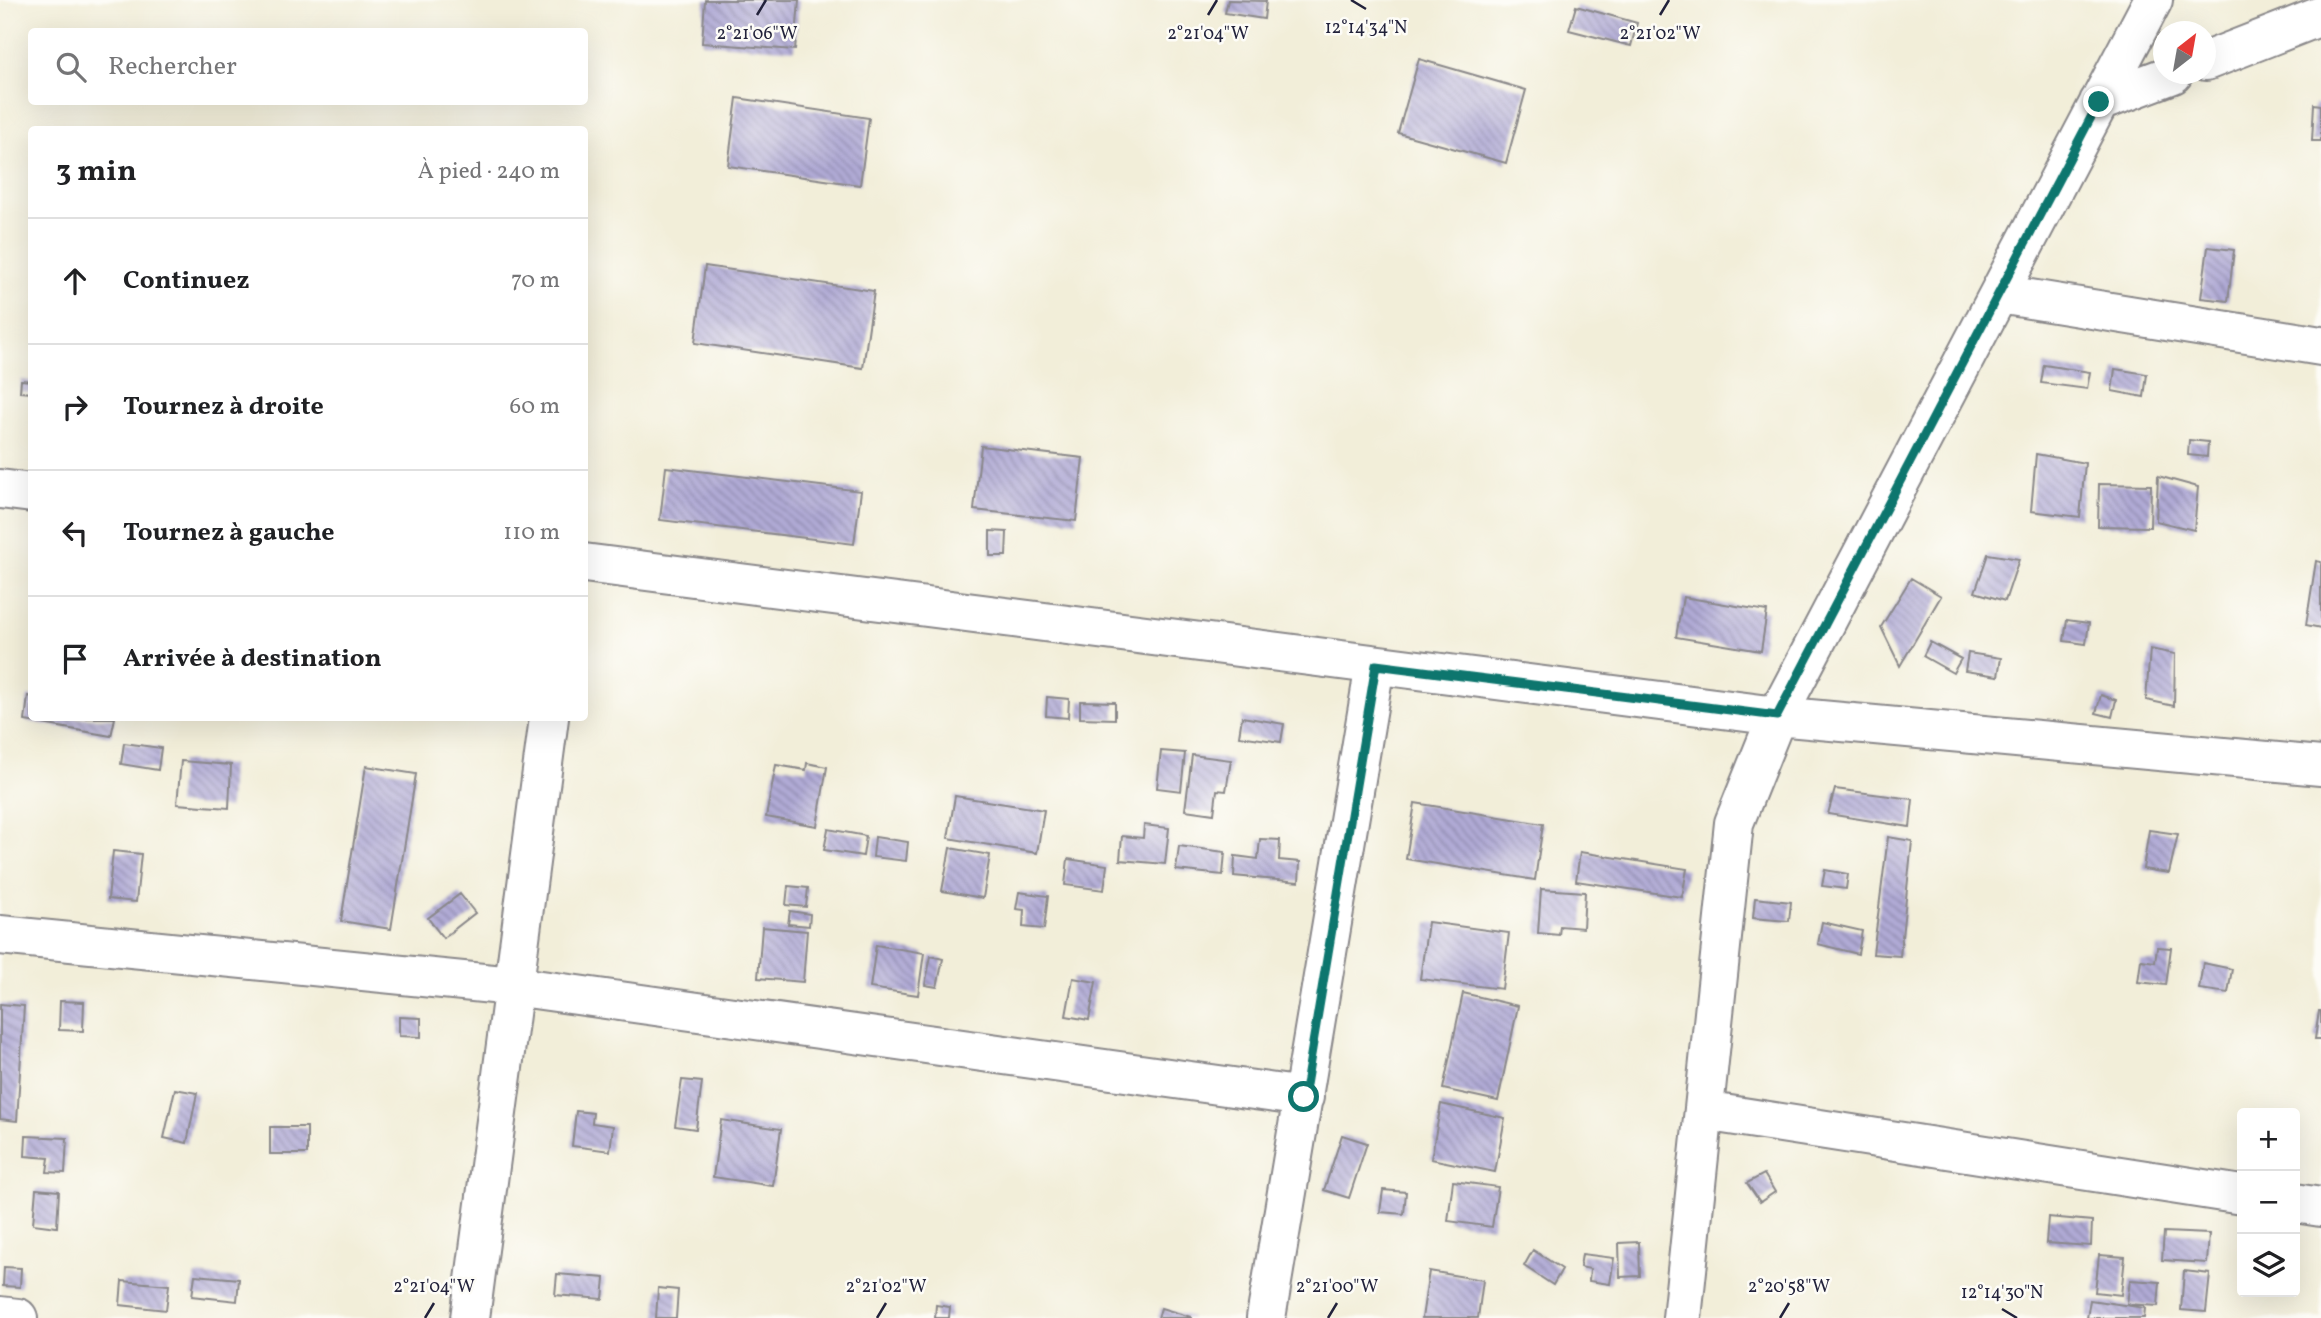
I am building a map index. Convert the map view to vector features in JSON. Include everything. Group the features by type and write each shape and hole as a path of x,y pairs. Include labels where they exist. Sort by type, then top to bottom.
{"street":[{"path":"1682,1318 1734,823 1777,716 2153,0"},
{"path":"2216,57 2321,16"},
{"path":"2099,102 2153,82"},
{"path":"1999,294 2321,346"},
{"path":"0,489 28,492"},
{"path":"588,564 1777,716 2321,766"},
{"path":"1266,1318 1376,665"},
{"path":"470,1318 549,721"},
{"path":"0,935 513,986 1304,1097"},
{"path":"1704,1111 2237,1194"},
{"path":"2300,1204 2321,1207"},
{"path":"0,1316 18,1318"}],"building":[{"path":"705,0 799,0 795,50 702,43"},
{"path":"1228,0 1266,1 1264,19 1225,13"},
{"path":"1576,6 1637,23 1631,46 1569,30"},
{"path":"1419,59 1526,90 1506,163 1398,133"},
{"path":"737,98 869,118 860,185 728,166"},
{"path":"2314,104 2321,105 2321,141 2312,141"},
{"path":"2208,247 2234,250 2228,301 2201,298"},
{"path":"705,266 874,291 863,368 695,343"},
{"path":"2044,365 2090,372 2087,389 2041,383"},
{"path":"2115,369 2147,374 2144,397 2112,391"},
{"path":"21,380 28,381 28,393 20,392"},
{"path":"2189,440 2208,442 2207,457 2188,455"},
{"path":"981,446 1083,458 1076,521 974,510"},
{"path":"2036,454 2085,463 2080,517 2031,511"},
{"path":"666,467 861,491 854,544 660,520"},
{"path":"2158,476 2198,487 2194,530 2156,521"},
{"path":"2099,484 2151,485 2150,527 2098,526"},
{"path":"990,531 1007,532 1006,556 990,556"},
{"path":"1988,554 2019,559 2005,601 1975,592"},
{"path":"2316,561 2321,562 2321,628 2306,625"},
{"path":"1911,578 1941,596 1900,666 1881,627"},
{"path":"1683,597 1767,611 1761,651 1676,637"},
{"path":"2067,620 2089,623 2086,644 2064,641"},
{"path":"1930,642 1961,659 1953,673 1923,656"},
{"path":"2150,649 2175,654 2174,706 2146,700"},
{"path":"1968,653 2001,658 1998,676 1965,671"},
{"path":"2101,695 2116,700 2112,717 2096,713"},
{"path":"28,696 28,721 114,721 111,736 25,721"},
{"path":"1047,697 1069,699 1068,718 1046,716"},
{"path":"1080,701 1115,702 1115,719 1080,718"},
{"path":"1242,717 1284,724 1281,742 1239,736"},
{"path":"124,743 161,748 158,770 121,764"},
{"path":"1161,751 1185,753 1181,791 1157,788"},
{"path":"1192,755 1231,760 1226,791 1217,790 1214,814 1185,810"},
{"path":"181,761 231,765 229,808 177,804"},
{"path":"807,763 827,767 817,826 766,817 776,765 806,770"},
{"path":"366,766 416,774 391,929 341,921"},
{"path":"1835,789 1913,799 1910,827 1828,814"},
{"path":"955,796 1044,810 1037,853 948,838"},
{"path":"1415,803 1543,824 1535,880 1406,859"},
{"path":"1144,825 1169,828 1165,864 1120,860 1122,836 1143,838"},
{"path":"828,829 866,836 863,856 824,850"},
{"path":"2149,830 2178,834 2169,873 2143,869"},
{"path":"875,837 908,842 906,861 873,857"},
{"path":"1888,837 1912,841 1900,956 1873,954"},
{"path":"1260,839 1280,840 1279,860 1300,862 1299,882 1234,876 1235,856 1258,859"},
{"path":"1179,846 1225,852 1223,875 1176,870"},
{"path":"950,848 990,855 983,898 942,891"},
{"path":"113,851 141,854 136,902 108,899"},
{"path":"1580,852 1687,869 1682,897 1576,881"},
{"path":"1068,859 1107,865 1104,890 1065,885"},
{"path":"1825,870 1848,874 1846,889 1822,886"},
{"path":"788,886 808,888 806,907 786,905"},
{"path":"1541,889 1585,892 1583,928 1560,926 1559,935 1538,933"},
{"path":"1019,892 1048,896 1044,929 1023,927 1024,910 1016,909"},
{"path":"460,894 475,913 443,938 428,918"},
{"path":"1755,898 1791,902 1789,921 1753,918"},
{"path":"790,911 810,914 809,926 788,924"},
{"path":"1428,922 1509,933 1502,989 1420,979"},
{"path":"1822,922 1862,931 1858,954 1818,944"},
{"path":"762,927 807,931 803,982 758,978"},
{"path":"876,945 924,953 918,995 870,988"},
{"path":"2157,947 2171,948 2166,985 2138,982 2141,960 2155,962"},
{"path":"931,956 943,959 937,987 925,985"},
{"path":"2203,963 2232,969 2228,993 2199,989"},
{"path":"1073,978 1096,982 1089,1020 1066,1016"},
{"path":"1463,993 1518,1006 1498,1101 1443,1089"},
{"path":"60,1001 84,1002 83,1031 59,1030"},
{"path":"0,1004 24,1006 17,1121 0,1119"},
{"path":"2319,1011 2321,1039 2315,1039"},
{"path":"399,1017 421,1018 421,1037 399,1036"},
{"path":"682,1080 702,1082 696,1129 675,1126"},
{"path":"175,1089 197,1093 187,1143 164,1138"},
{"path":"1441,1104 1505,1118 1495,1172 1431,1159"},
{"path":"576,1111 593,1113 592,1123 613,1126 610,1151 572,1146"},
{"path":"721,1120 781,1129 773,1186 713,1177"},
{"path":"270,1127 307,1127 307,1154 270,1154"},
{"path":"1342,1135 1367,1143 1349,1198 1324,1190"},
{"path":"26,1136 67,1138 65,1173 47,1172 49,1158 25,1156"},
{"path":"1764,1174 1775,1192 1760,1202 1747,1183"},
{"path":"1453,1181 1498,1187 1492,1227 1448,1221"},
{"path":"36,1189 59,1191 57,1227 33,1224"},
{"path":"1383,1190 1406,1192 1404,1214 1380,1212"},
{"path":"2048,1217 2092,1221 2091,1246 2046,1243"},
{"path":"2164,1232 2209,1234 2207,1263 2162,1260"},
{"path":"1639,1242 1640,1276 1620,1277 1619,1243"},
{"path":"1533,1250 1562,1269 1553,1285 1524,1266"},
{"path":"1582,1254 1614,1258 1610,1284 1589,1281 1590,1269 1580,1267"},
{"path":"2099,1255 2125,1257 2121,1295 2095,1292"},
{"path":"4,1267 21,1268 20,1287 3,1286"},
{"path":"1429,1271 1483,1280 1478,1318 1422,1318"},
{"path":"2184,1271 2210,1274 2206,1312 2181,1310"},
{"path":"557,1274 605,1278 603,1299 555,1295"},
{"path":"195,1275 239,1279 237,1301 192,1296"},
{"path":"2130,1280 2160,1282 2158,1306 2127,1304"},
{"path":"122,1281 169,1285 166,1310 120,1305"},
{"path":"658,1288 678,1290 676,1318 656,1318"},
{"path":"2090,1300 2145,1308 2144,1318 2087,1318"},
{"path":"936,1305 950,1307 949,1318 935,1318"},
{"path":"1161,1308 1191,1317 1191,1318 1158,1318"}],"route":[{"path":"1304,1097 1376,665 1777,716 2099,102"}]}
